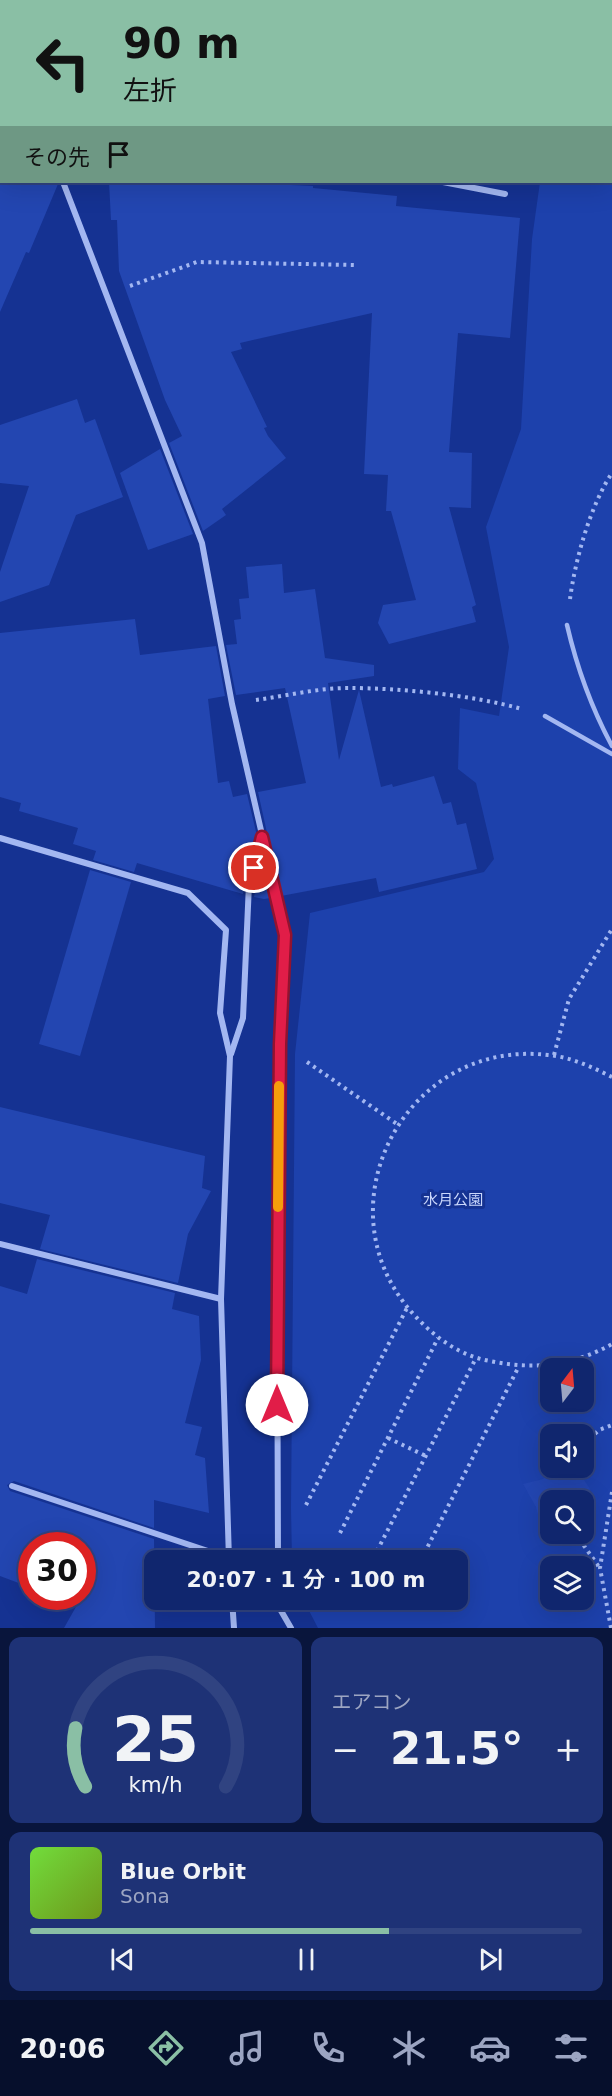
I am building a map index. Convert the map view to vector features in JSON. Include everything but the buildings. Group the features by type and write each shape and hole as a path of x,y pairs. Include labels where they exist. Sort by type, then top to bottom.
{"street":[{"path":"63,183 202,543 232,704 285,935 280,1044 278,1550"},
{"path":"448,183 505,194"},
{"path":"230,1056 243,1018 249,884 262,837"},
{"path":"0,838 188,893 226,930 220,1013 230,1056 221,1299 229,1550"},
{"path":"0,1244 221,1299"},
{"path":"12,1486 202,1550"},
{"path":"233,1610 234,1628"},
{"path":"281,1610 291,1628"}],"lane":[{"path":"567,625 576,665 586,693 612,746"},
{"path":"545,716 612,754"}],"path":[{"path":"106,294 197,262 355,265"},
{"path":"567,625 573,576 601,490 612,473"},
{"path":"232,704 346,688 502,703 545,716"},
{"path":"554,1056 569,999 612,929"},
{"path":"280,1044 397,1124"},
{"path":"612,1077 584,1063 554,1056 515,1054 482,1061 450,1075 422,1095 397,1124 384,1150 371,1215 376,1248 387,1279 407,1308 438,1338 476,1358 519,1366 541,1367 570,1362 612,1344"},
{"path":"302,1513 407,1308"},
{"path":"340,1533 438,1338"},
{"path":"378,1550 476,1358"},
{"path":"426,1550 519,1366"},
{"path":"594,1435 612,1425"},
{"path":"388,1438 426,1456"},
{"path":"610,1628 600,1568 612,1492"},
{"path":"582,1544 600,1568"}],"green space":[{"name":"水月公園","path":"540,183 612,183 612,1628 318,1628 309,1610 468,1610 468,1550 292,1550 295,1054 310,913 484,872 494,859 476,783 458,769 460,708 499,716 509,647 486,527 521,429 532,239"}],"slow traffic":[{"path":"278,1207 279,1086"}],"route":[{"path":"254,868 262,837 285,935 280,1044 277,1405"}]}
